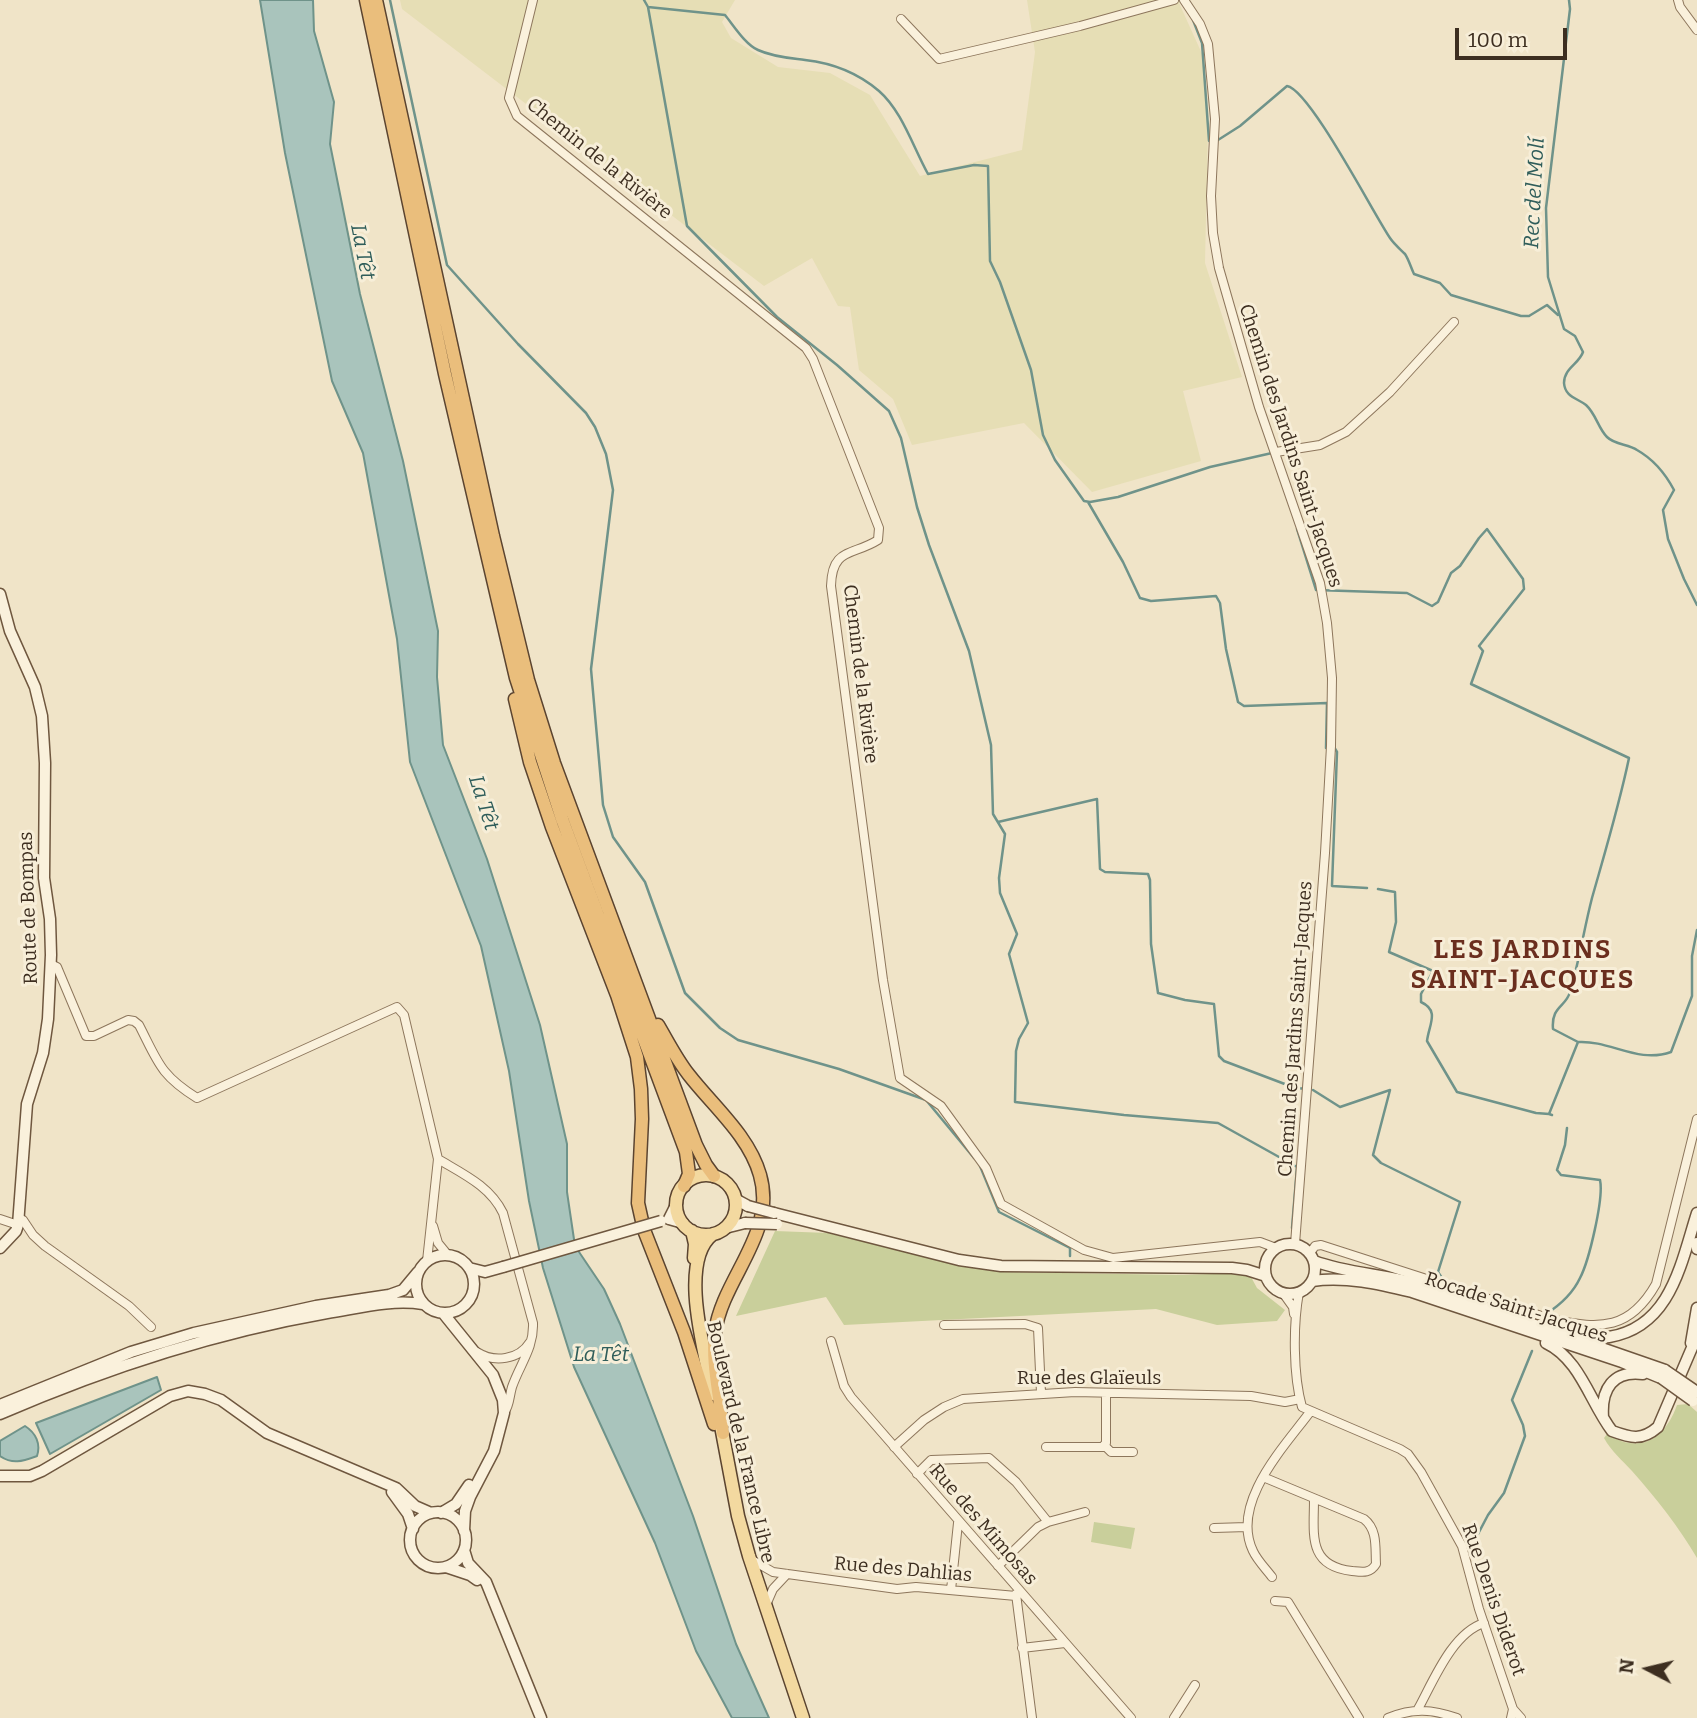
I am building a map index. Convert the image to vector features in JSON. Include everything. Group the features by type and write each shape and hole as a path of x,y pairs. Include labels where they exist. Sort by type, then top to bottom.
{"highway":[{"path":"366,0 493,584 516,678 553,794 686,1153 690,1174 684,1186"},
{"path":"376,0 514,628 554,763 640,988 696,1145 714,1176"},
{"path":"493,584 513,692 530,762 552,827 617,995 636,1057 642,1119 639,1203 644,1230 718,1429"},
{"path":"640,988 686,1072 739,1134 760,1175 762,1216 753,1244 726,1294 715,1333 718,1429"}],"main road":[{"name":"Route de Bompas","path":"0,594 10,631 35,687 42,716 45,763 44,878 50,919 48,1019 43,1053 27,1104 17,1225"},
{"path":"665,1220 677,1203 684,1186 697,1176 714,1176 728,1185 736,1199 775,1218 960,1260 1001,1266 1232,1268 1266,1276 1276,1289 1283,1293 1299,1292 1315,1275 1312,1257 1295,1244 1254,1263 1232,1268"},
{"path":"719,1231 734,1215 736,1199"},
{"path":"677,1203 679,1217 687,1227"},
{"path":"1521,1319 1580,1335 1607,1337 1646,1321 1664,1303 1677,1277 1697,1213"},
{"path":"469,1268 485,1272 665,1220 698,1233 775,1218"},
{"path":"0,1248 17,1225"},
{"name":"Boulevard de la France Libre","path":"687,1227 695,1251 689,1290 691,1311 738,1516 803,1718"},
{"name":"Boulevard de la France Libre","path":"719,1231 702,1244 694,1292 697,1314 741,1547 782,1656"},
{"path":"1697,1242 1697,1250"},
{"path":"1266,1276 1266,1262 1273,1252"},
{"path":"0,1405 131,1352 194,1333 316,1306 389,1295 403,1290 427,1261 440,1255 463,1261 469,1268 474,1288"},
{"name":"Rocade Saint-Jacques","path":"1312,1257 1329,1267 1384,1275 1521,1319 1663,1374 1696,1399"},
{"path":"418,1272 416,1289 423,1304"},
{"path":"468,1346 460,1322 464,1306 485,1272"},
{"name":"Rocade Saint-Jacques","path":"1312,1281 1330,1278 1384,1285 1663,1374"},
{"path":"0,1414 69,1384 186,1344 252,1328 391,1302 423,1304 443,1313 451,1313 464,1306"},
{"path":"1687,1362 1697,1308"},
{"path":"443,1313 499,1385 504,1413 494,1451 468,1504 464,1550 454,1563 446,1567"},
{"path":"1508,1325 1557,1348 1570,1360 1603,1420 1612,1431 1624,1436 1647,1436 1658,1427 1697,1336"},
{"path":"1603,1420 1603,1397 1608,1386 1620,1376 1632,1372 1663,1374"},
{"path":"0,1476 30,1476 170,1396 188,1391 221,1400 267,1433 396,1488 415,1506 455,1518 464,1531"},
{"path":"413,1529 424,1517 456,1504 462,1498 500,1428"},
{"path":"0,1470 29,1470 65,1455"},
{"path":"379,1481 401,1503 413,1529 411,1544 419,1561 432,1567 446,1567 470,1575 490,1595"},
{"path":"464,1550 468,1563 486,1582 541,1718"}],"street":[{"name":"Chemin de la Rivière","path":"533,0 509,98 513,110 806,348 879,528 878,540 843,553 835,563 831,586 883,980 900,1079 941,1106 986,1168 1002,1204 1084,1250 1113,1258 1260,1242 1273,1252"},
{"path":"901,19 939,59 1174,0"},
{"path":"1186,2 1196,0"},
{"path":"1678,0 1697,30"},
{"name":"Chemin des Jardins Saint-Jacques","path":"1186,2 1200,24 1208,44 1215,119 1211,196 1219,268 1259,407 1320,583 1332,678 1325,853 1295,1244"},
{"path":"1276,453 1320,445 1346,432 1390,392 1454,322"},
{"path":"51,964 57,967 86,1036 94,1036 128,1020 134,1021 139,1025 170,1080 197,1098 397,1007 404,1014 439,1159 427,1261"},
{"path":"1312,1257 1315,1247 1321,1245 1554,1320 1591,1327 1615,1322 1634,1313 1656,1284 1697,1119"},
{"path":"439,1159 482,1186 496,1200 503,1213 533,1323 529,1351 513,1385 509,1408 504,1413"},
{"path":"0,1219 17,1225 23,1220 33,1235 129,1306 151,1327"},
{"path":"431,1221 438,1243 447,1255"},
{"path":"1295,1320 1299,1292"},
{"path":"1272,1577 1252,1550 1247,1527 1255,1489 1310,1412 1302,1407 1300,1399 1293,1307 1283,1293"},
{"path":"944,1325 1025,1324 1038,1328 1041,1393"},
{"path":"468,1346 493,1360 526,1349 533,1336"},
{"name":"Rue des Mimosas","path":"831,1341 844,1386 998,1566 1016,1592 1131,1718"},
{"name":"Rue des Glaïeuls","path":"894,1447 924,1420 957,1401 1041,1393 1251,1396 1285,1402 1300,1399"},
{"path":"1104,1445 1106,1393"},
{"name":"Rue Denis Diderot","path":"1310,1412 1400,1449 1408,1454 1421,1472 1462,1546 1512,1714"},
{"path":"1046,1447 1104,1445 1111,1452 1133,1452"},
{"path":"917,1474 931,1460 989,1458 1016,1482 1048,1522"},
{"path":"1263,1477 1370,1523 1374,1531 1376,1564 1373,1569 1367,1572 1347,1571 1321,1559 1314,1528 1314,1499"},
{"path":"998,1566 1038,1527 1085,1512"},
{"path":"951,1590 958,1522"},
{"path":"1214,1528 1247,1527"},
{"name":"Rue des Dahlias","path":"749,1556 754,1563 766,1570 897,1589 916,1587 1016,1592"},
{"path":"765,1605 773,1589 787,1574"},
{"path":"1016,1592 1032,1718"},
{"path":"1275,1601 1288,1602 1359,1718"},
{"path":"1417,1712 1443,1660 1475,1626 1483,1623"},
{"path":"1022,1648 1065,1643"},
{"path":"1174,1718 1195,1685"},
{"path":"1388,1718 1417,1712 1443,1713 1457,1718"},
{"path":"1512,1714 1521,1718"}],"shaded area":[{"path":"400,0 735,0 722,22 731,38 778,67 830,73 870,95 920,176 1022,150 1035,52 1027,0 1184,0 1179,3 1203,56 1208,125 1205,263 1242,377 1183,391 1201,461 1092,492 1024,423 912,445 893,399 859,370 850,307 838,306 812,258 764,286 402,9"}],"green space":[{"path":"775,1231 828,1233 957,1265 1001,1272 1184,1275 1242,1273 1251,1277 1257,1288 1285,1310 1277,1321 1217,1325 1156,1309 844,1325 826,1297 736,1316"},
{"path":"1688,1404 1697,1412 1697,1558 1667,1513 1604,1438 1607,1434 1630,1443 1650,1440 1666,1427 1677,1405"},
{"path":"1094,1522 1135,1528 1131,1549 1091,1542"}],"water":[{"name":"La Têt","path":"260,0 313,0 314,31 334,102 330,144 360,294 403,461 438,631 437,677 443,745 487,859 540,1025 567,1144 567,1192 575,1246 604,1289 620,1324 693,1516 736,1644 769,1718 732,1718 696,1651 655,1543 574,1367 543,1268 529,1201 509,1071 481,946 410,762 397,639 363,453 332,381 285,153"},
{"path":"157,1377 161,1390 50,1454 36,1423"},
{"path":"25,1426 37,1439 37,1456 14,1461 0,1456 0,1441"}],"waterway":[{"path":"390,0 447,265 518,344 586,413 606,454 613,490 591,669 603,805 613,837 645,882 685,993 720,1028 738,1040 839,1069 926,1100 974,1158"},
{"path":"644,0 648,7 687,226 777,317 889,411 901,438 929,545 969,651 991,745 993,814 1005,834 999,878 1000,893 1017,934 1009,954 1028,1023 1016,1051 1015,1102 1218,1123 1297,1167 1292,1228"},
{"name":"Rec del Molí","path":"1569,0 1546,208 1548,277 1564,329 1575,336 1583,352 1566,374 1565,388 1569,394 1586,405 1607,437 1643,454 1658,467 1674,490 1663,510 1668,539 1697,605"},
{"path":"648,7 725,15 744,39 758,50 776,56 815,61 862,79 879,91 894,109 928,174 974,165 988,166 990,261 1031,370 1043,435 1055,460 1084,501 1118,497 1210,467 1272,453"},
{"path":"1193,20 1202,43 1209,141"},
{"path":"1218,140 1240,126 1287,86 1297,93 1325,129 1390,238 1405,254 1414,274 1440,283 1451,295 1521,316 1529,316 1547,305 1558,315"},
{"path":"1088,502 1123,562 1140,598 1151,601 1216,596 1220,603 1226,649 1238,702 1244,706 1327,703 1326,748"},
{"path":"1297,529 1316,590 1407,593 1432,606 1438,602 1451,573 1460,566 1487,529 1523,579 1524,589 1479,646 1483,651 1471,684 1629,758 1570,992 1556,1011 1553,1021 1553,1029 1578,1042"},
{"path":"1334,747 1337,752 1332,886 1367,888"},
{"path":"998,822 1097,799 1100,869 1105,872 1148,874 1150,880 1151,944 1158,993 1214,1004 1219,1056 1224,1061 1304,1089"},
{"path":"1378,889 1395,892 1396,922 1389,952 1433,971 1421,994 1421,1002 1432,1014 1427,1041 1457,1092 1549,1114"},
{"name":"Rec del Molí","path":"1552,1115 1549,1114 1578,1042 1601,1044 1636,1054 1659,1055 1671,1052 1692,996 1692,956 1697,930"},
{"path":"1313,1090 1340,1107 1390,1090 1373,1155 1381,1163 1460,1202 1438,1272 1444,1281"},
{"name":"Rec del Molí","path":"1546,1314 1574,1289 1584,1270 1600,1201 1600,1180 1561,1175 1557,1170 1567,1128"},
{"path":"980,1166 999,1212 1070,1248 1070,1256"},
{"name":"Rec del Molí","path":"1478,1534 1504,1493 1525,1436 1512,1400 1532,1351"}],"district":[{"name":"LES JARDINS SAINT-JACQUES","path":"1523,966"}]}
